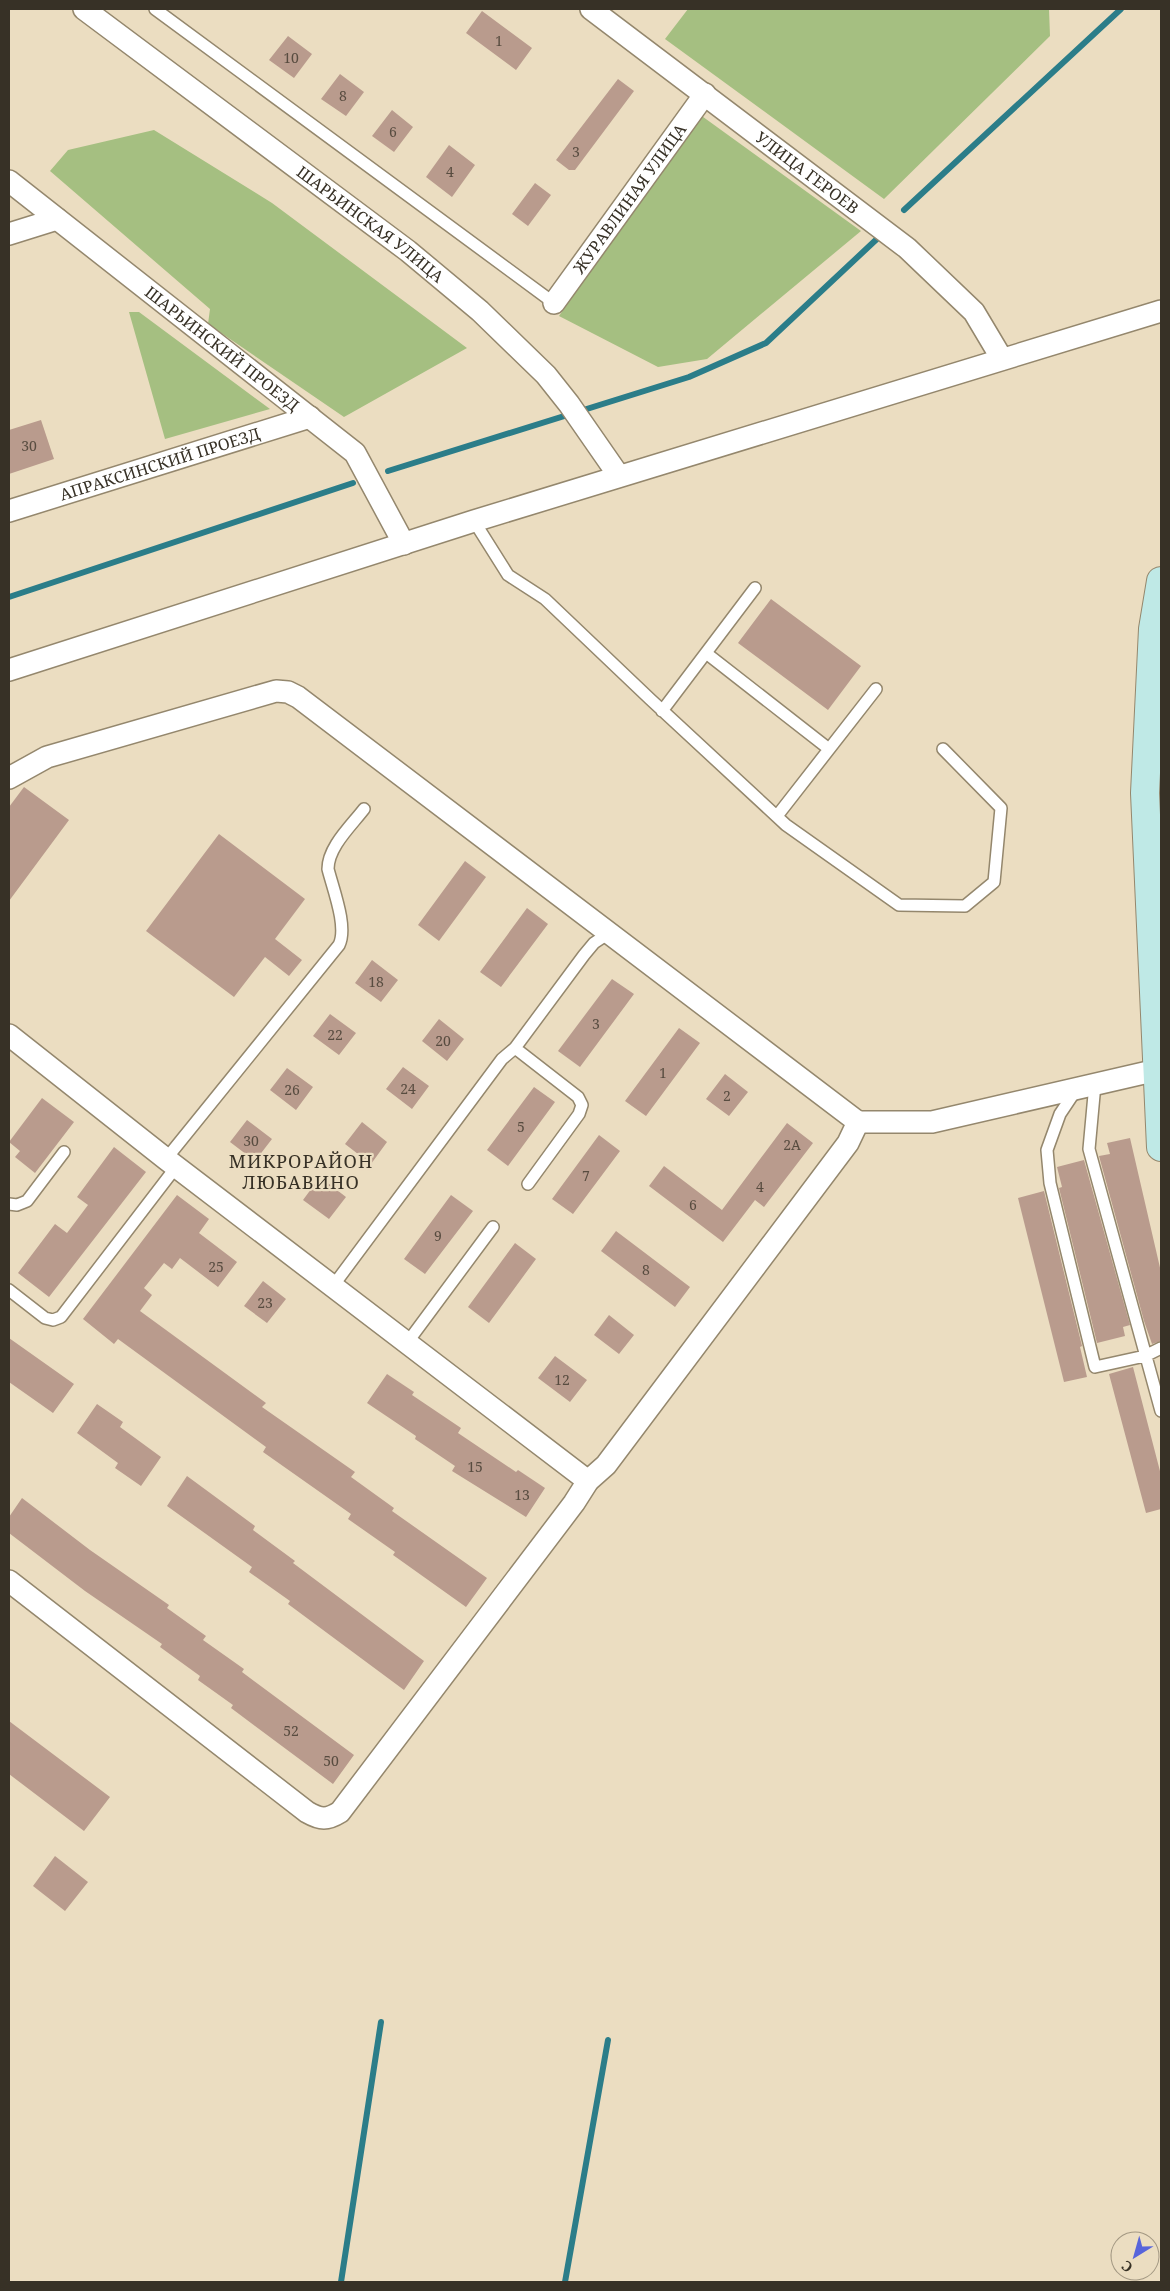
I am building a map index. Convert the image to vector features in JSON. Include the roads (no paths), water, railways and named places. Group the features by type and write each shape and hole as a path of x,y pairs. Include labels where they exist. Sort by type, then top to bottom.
{"street":[{"name":"ШАРЬИНСКАЯ УЛИЦА","path":"84,9 408,251 480,311 546,375 575,412 619,476"},
{"name":"УЛИЦА ГЕРОЕВ","path":"591,9 907,248 974,312 1002,358"},
{"name":"ЖУРАВЛИНАЯ УЛИЦА","path":"554,303 705,94"},
{"name":"ШАРЬИНСКИЙ ПРОЕЗД","path":"9,181 355,453 404,544"},
{"path":"9,234 57,219"},
{"path":"9,670 474,521 1002,358 1161,311"},
{"name":"АПРАКСИНСКИЙ ПРОЕЗД","path":"9,511 310,417"},
{"path":"1161,581 1153,629 1154,763 1145,793 1156,931 1158,1084 1161,1148"},
{"path":"9,778 47,756 276,691 288,692 298,697 858,1122 932,1122 1086,1086 1158,1084"},
{"path":"9,1035 171,1163 588,1481"},
{"path":"9,1581 308,1812 319,1819 329,1819 340,1812 574,1503 588,1481 606,1466 848,1143 858,1122"}],"lane":[{"path":"155,9 554,303"},
{"path":"474,521 508,575 545,599 662,711 777,816 898,905 965,906 994,882 1001,808 943,749"},
{"path":"662,711 755,588"},
{"path":"706,653 829,750"},
{"path":"777,816 876,689"},
{"path":"9,1290 45,1318 53,1320 61,1317 171,1163 338,945 342,938 342,927 328,869 328,860 333,850 364,808"},
{"path":"333,1286 502,1059 515,1048 594,943 609,933"},
{"path":"515,1048 578,1096 582,1105 580,1114 528,1184"},
{"path":"1086,1086 1089,1150 1161,1411"},
{"path":"1086,1086 1060,1114 1047,1150 1050,1183 1095,1367 1145,1356 1161,1348"},
{"path":"9,1204 16,1205 27,1200 64,1152"},
{"path":"407,1343 493,1227"}],"waterway":[{"path":"904,210 1121,9"},
{"path":"388,471 689,377 766,343 879,237"},
{"path":"9,597 353,483"},
{"path":"341,2282 381,2022"},
{"path":"565,2282 608,2040"}],"district":[{"name":"МИКРОРАЙОН ЛЮБАВИНО","path":"301,1171"}]}
